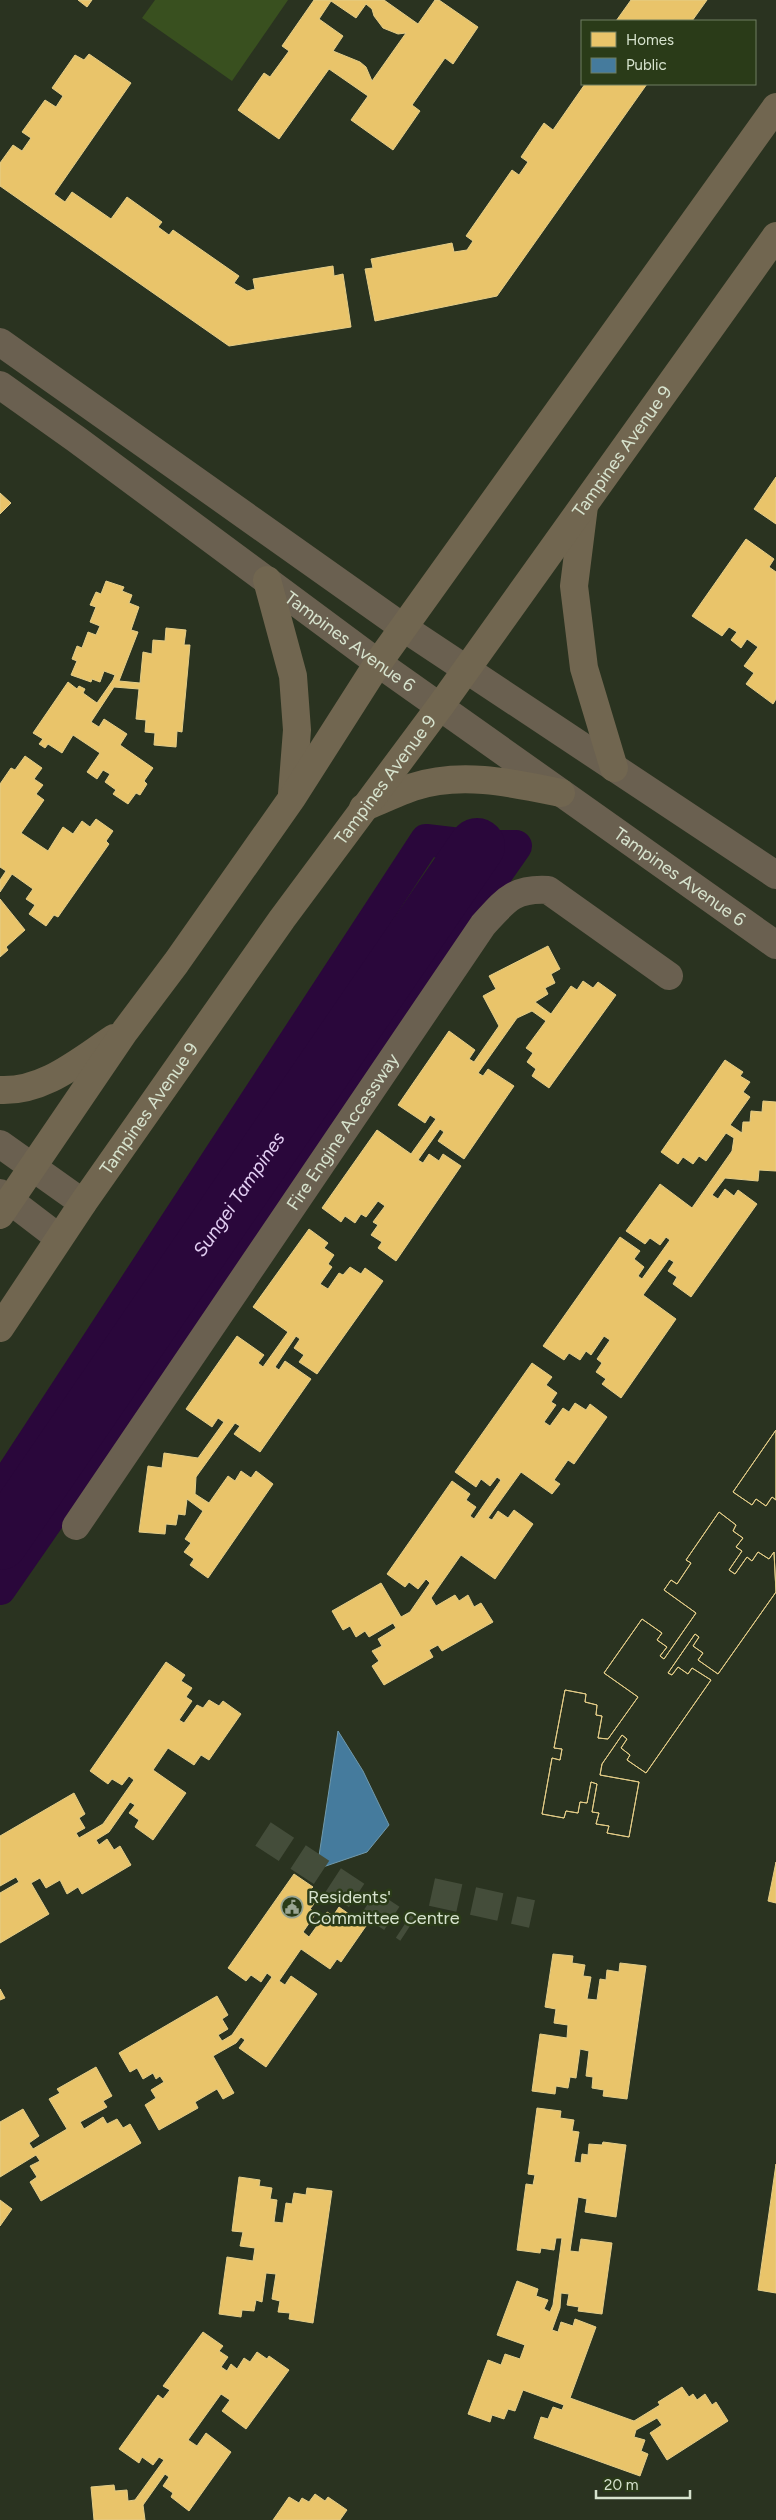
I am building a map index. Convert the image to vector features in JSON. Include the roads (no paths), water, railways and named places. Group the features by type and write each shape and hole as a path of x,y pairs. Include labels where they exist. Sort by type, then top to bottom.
{"main road":[{"path":"3,1203 33,1168 125,1031 176,963 292,798 378,663 776,107"},
{"name":"Tampines Avenue 9","path":"0,1328 82,1203 362,809 440,705 776,236"},
{"path":"584,502 574,586 584,668 614,768"},
{"path":"267,580 293,676 297,730 292,798"},
{"path":"362,809 414,787 450,781 479,779 561,793"},
{"path":"0,1090 13,1090 43,1084 125,1031"}],"street":[{"path":"0,342 404,628 776,875"},
{"name":"Tampines Avenue 6","path":"0,385 378,663 440,705 776,945"},
{"name":"Fire Engine Accessway","path":"76,1526 483,925 503,903 514,894 528,889 548,890 669,976"},
{"path":"0,1144 82,1203"},
{"path":"3,1203 59,1238"}],"waterway":[{"path":"0,1492 426,840 477,846 516,846 0,1589"},
{"name":"Sungei Tampines","path":"0,1542 477,846"}],"tunnel":[{"path":"263,1834 408,1929"},
{"path":"432,1892 532,1914"}],"place":[{"name":"Residents' Committee Centre","path":"292,1907"}]}
